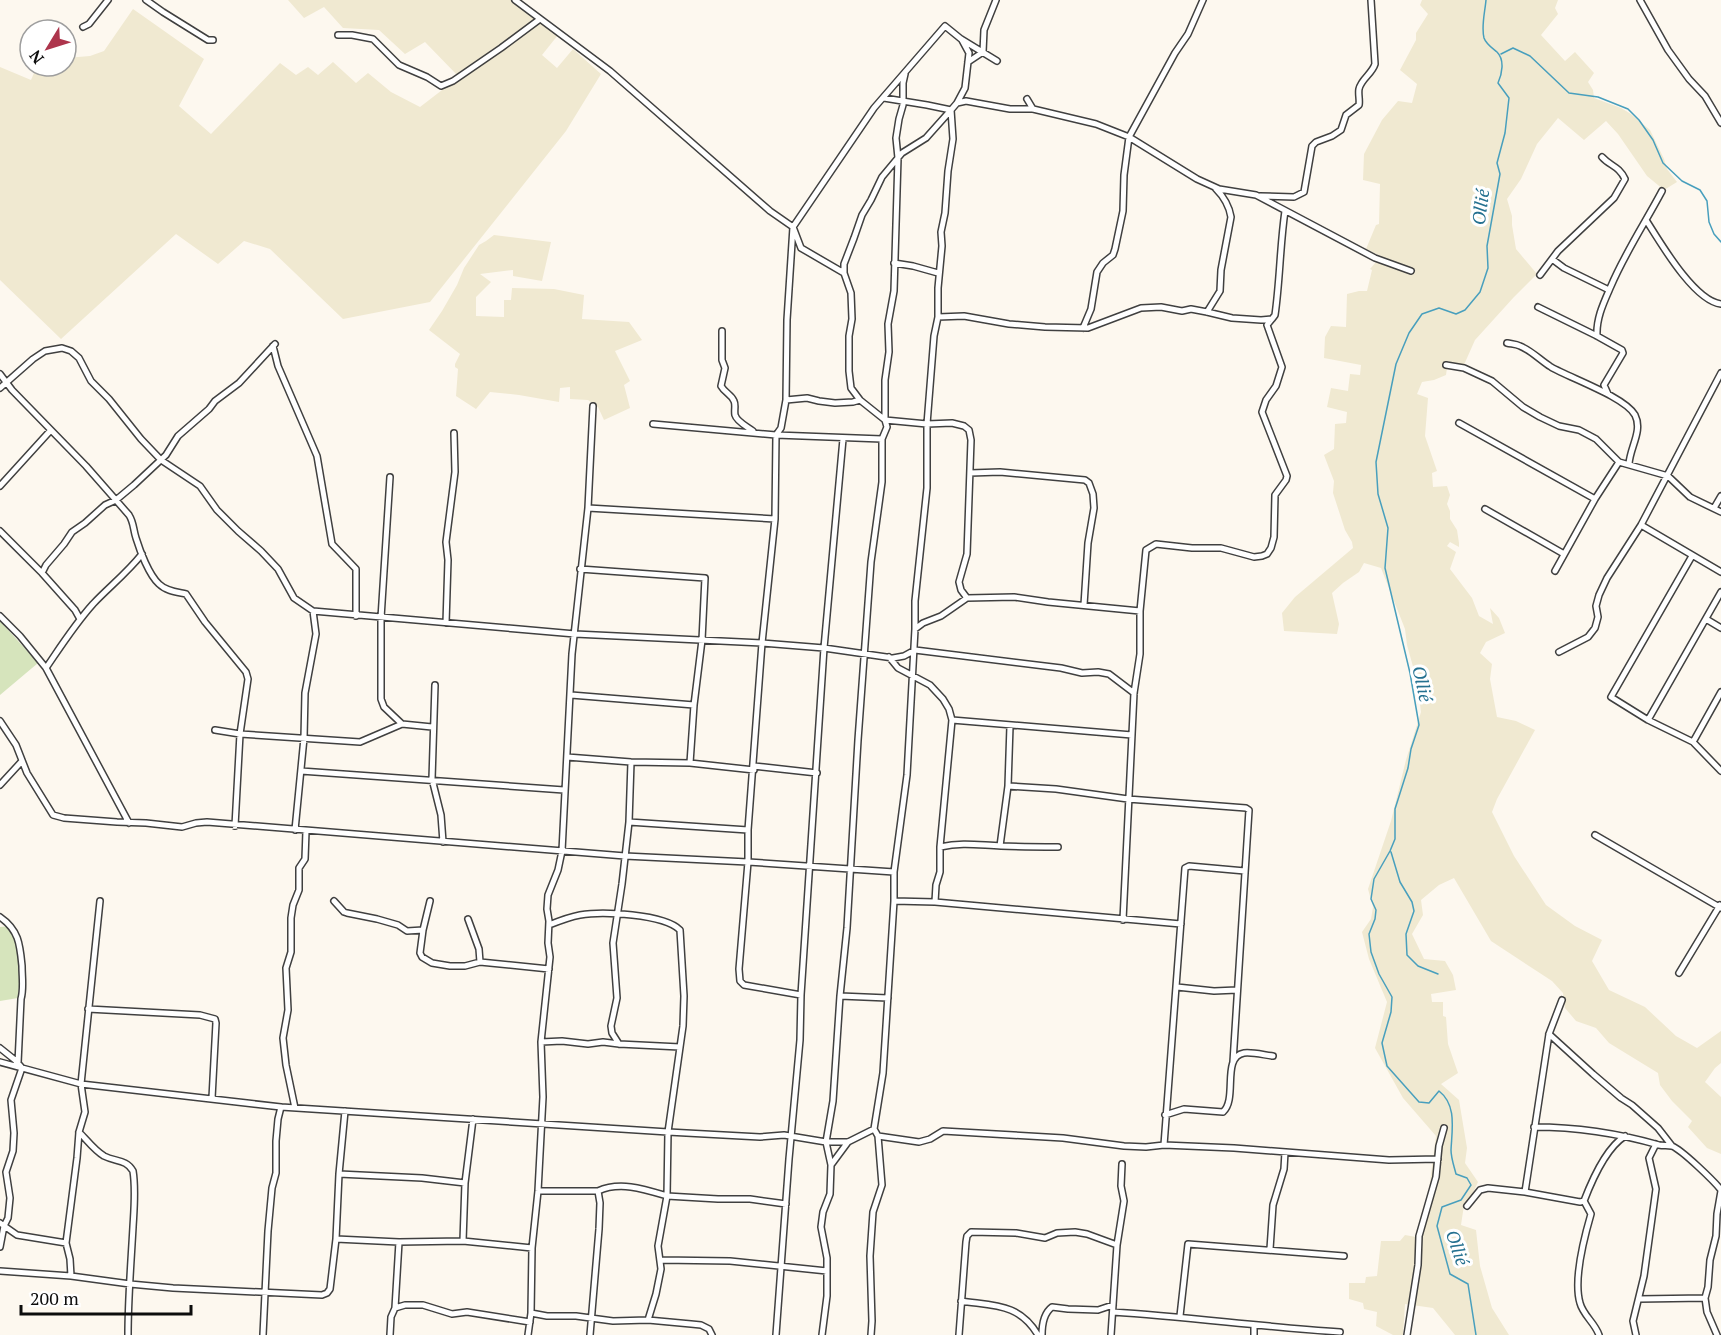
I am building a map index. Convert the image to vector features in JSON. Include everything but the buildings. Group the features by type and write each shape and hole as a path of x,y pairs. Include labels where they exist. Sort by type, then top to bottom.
{"street":[{"path":"83,27 89,24 108,0"},
{"path":"146,0 208,40 213,40"},
{"path":"515,0 610,71 770,211 793,227 801,248 844,273"},
{"path":"984,52 984,30 996,0"},
{"path":"1083,328 1091,309 1097,272 1103,262 1113,255 1115,249 1123,211 1124,175 1129,137 1175,53 1188,34 1203,0"},
{"path":"957,103 966,101 1010,109 1033,109 1095,124 1129,137 1197,180 1219,189 1239,194 1294,197 1304,192 1312,146 1341,130 1346,115 1359,105 1359,90 1362,81 1373,71 1375,64 1371,0"},
{"path":"1640,0 1668,50 1689,79 1705,96 1721,123"},
{"path":"338,35 373,39 399,65 428,77 441,86 453,81 540,19"},
{"path":"801,995 744,986 740,981 739,969 762,643 774,519 776,435 780,428 786,400 787,320 793,227 874,108 945,26 961,39 997,61"},
{"path":"961,39 969,53 965,88 957,103 926,138 902,153 882,177 862,215 844,264 844,273 851,293 852,319 849,336 851,388 860,400 885,420 927,424 952,423 969,429 971,440 967,554 960,582 961,590 967,598"},
{"path":"968,63 984,52"},
{"path":"822,1335 827,1296 827,1258 821,1227 823,1212 830,1194 831,1165 826,1142 833,1101 840,996 848,928 871,562 882,482 882,439 887,427 885,380 889,352 888,324 894,291 898,158 896,138 906,72"},
{"path":"884,98 951,110"},
{"path":"1027,99 1033,109"},
{"path":"871,1335 870,1256 873,1212 882,1185 878,1136 874,1129 883,1073 894,872 907,775 915,650 915,602 927,488 927,424 934,336 938,317 941,232 953,139 951,110"},
{"path":"1540,274 1558,251 1614,198 1625,179 1617,166 1608,164 1602,157"},
{"path":"1207,312 1220,291 1221,270 1231,217 1223,196 1212,186"},
{"path":"1597,336 1601,309 1609,290 1635,237 1662,191"},
{"path":"1256,195 1375,258 1411,271"},
{"path":"1123,920 1134,693 1140,654 1140,611 1146,550 1156,544 1191,548 1221,548 1254,557 1267,554 1275,537 1275,495 1287,476 1262,412 1266,400 1276,386 1282,367 1267,326 1275,315 1285,211"},
{"path":"1646,220 1679,271 1693,288 1710,300 1721,304"},
{"path":"1552,259 1564,268 1609,290"},
{"path":"894,263 938,273"},
{"path":"938,317 964,316 1009,324 1067,329 1088,328 1141,308 1161,307 1182,311 1191,309 1232,318 1272,319"},
{"path":"1538,307 1620,348 1623,353 1604,385 1609,396"},
{"path":"722,331 722,360 725,368 721,386 735,403 737,419 754,432"},
{"path":"1507,343 1519,345 1550,366 1630,409 1635,415 1638,435 1629,455 1629,464"},
{"path":"42,573 72,532 105,505 116,500 161,460 178,436 215,401 239,383 274,345 278,366 317,456 332,544 356,569 356,616"},
{"path":"0,388 45,351 62,348 72,351 79,358 91,381 109,399 141,439 161,460 200,486 217,510 278,569 294,598 313,611 575,634 762,643 824,648 889,657 904,656 915,650 1061,668 1082,673 1109,674 1134,693"},
{"path":"1446,365 1464,368 1492,381 1523,407 1540,417 1559,426 1579,430 1596,439 1619,462 1668,476 1690,497 1721,512"},
{"path":"1559,652 1588,637 1595,628 1599,595 1668,476 1721,373"},
{"path":"0,374 50,431 86,466 133,521 135,536 142,554 159,584 167,589 186,594 205,622 246,672 248,679 240,734 235,826"},
{"path":"786,400 807,398 835,403 860,400"},
{"path":"528,1335 543,1097 540,1042 550,957 547,909 548,895 558,870 562,851 572,654 588,508 593,406"},
{"path":"1459,423 1595,499"},
{"path":"652,424 776,435 882,439"},
{"path":"0,486 50,431"},
{"path":"446,623 448,560 446,543 455,472 454,432"},
{"path":"776,1335 800,1040 824,648 843,439"},
{"path":"1555,571 1595,499 1619,462"},
{"path":"970,473 1000,472 1085,480 1089,483 1094,508 1088,543 1084,605"},
{"path":"390,477 381,618 381,699 384,708 402,724"},
{"path":"1714,508 1721,496"},
{"path":"588,508 774,519"},
{"path":"1485,509 1564,554"},
{"path":"1641,525 1721,572"},
{"path":"0,531 68,601 80,619"},
{"path":"46,668 80,619 142,554"},
{"path":"1692,556 1611,697 1648,720 1693,742 1721,771"},
{"path":"580,568 705,578 702,640 690,763"},
{"path":"1648,720 1721,592"},
{"path":"915,629 941,616 967,598 1014,597 1140,611"},
{"path":"295,830 304,738 305,693 315,634 313,611"},
{"path":"0,616 38,656 46,668 129,823"},
{"path":"1706,619 1721,628"},
{"path":"889,657 898,668 930,685 943,699 952,720 940,847 940,872 936,885 935,902"},
{"path":"435,685 432,779 441,814 443,842"},
{"path":"1693,742 1721,692"},
{"path":"571,695 694,705"},
{"path":"952,720 1132,735"},
{"path":"0,721 16,745 39,795 53,815 64,818 182,827 207,822 625,856 894,872"},
{"path":"215,730 240,734 360,742 402,724 432,727"},
{"path":"1000,846 1008,786 1011,726"},
{"path":"567,757 631,762 690,763 817,773"},
{"path":"0,785 22,761"},
{"path":"619,1044 612,1033 611,1026 617,998 613,943 629,822 631,762"},
{"path":"301,771 564,790"},
{"path":"1008,786 1248,809 1230,1081 1231,1096 1223,1112 1184,1109 1166,1114"},
{"path":"629,822 748,830"},
{"path":"295,1108 283,1038 288,1010 286,968 291,952 291,918 299,890 299,868 305,859 306,831"},
{"path":"1595,835 1720,906 1679,973"},
{"path":"940,847 959,843 1058,847"},
{"path":"1164,1145 1186,866 1245,871"},
{"path":"71,1276 66,1243 79,1132 85,1112 81,1084 100,901"},
{"path":"334,901 344,912 398,925 407,931 423,930"},
{"path":"894,901 935,902 1181,924"},
{"path":"430,902 420,953 426,960 450,966 465,966 480,962 549,969"},
{"path":"549,925 582,915 617,914 651,918 670,923 680,930 684,996 683,1026 668,1132 667,1196 658,1246 661,1269 657,1294 648,1320"},
{"path":"0,916 15,933 21,944 24,989 21,999 20,1065 11,1100 13,1151 6,1172 10,1198 8,1218 2,1224 0,1246"},
{"path":"468,919 479,949 480,962"},
{"path":"1177,987 1214,991 1237,990"},
{"path":"840,996 888,998"},
{"path":"1525,1192 1549,1034 1562,1000"},
{"path":"88,1009 200,1015 215,1019 212,1098"},
{"path":"1549,1034 1658,1128 1672,1146 1701,1169 1721,1191 1705,1298 1707,1312 1717,1335"},
{"path":"540,1042 562,1041 588,1044 603,1042 680,1047"},
{"path":"0,1048 20,1065"},
{"path":"1233,1062 1241,1053 1273,1056"},
{"path":"0,1062 20,1065 81,1084 281,1107 668,1132 760,1137 791,1135 826,1142 848,1142 874,1129"},
{"path":"263,1335 268,1231 272,1188 276,1173 276,1141 281,1107"},
{"path":"0,1271 71,1276 130,1284 322,1296 330,1289 345,1111"},
{"path":"463,1241 465,1183 473,1119"},
{"path":"1534,1126 1576,1128 1634,1137 1672,1146"},
{"path":"1407,1335 1418,1265 1419,1236 1436,1177 1444,1128"},
{"path":"878,1136 919,1142 930,1139 943,1131 1063,1138 1124,1146 1164,1145 1389,1160 1438,1159"},
{"path":"79,1132 105,1156 129,1164 133,1171 134,1219 128,1298 128,1335"},
{"path":"1599,1335 1594,1324 1580,1306 1578,1296 1580,1250 1591,1214 1584,1201 1599,1167 1618,1141 1625,1136"},
{"path":"831,1165 848,1142"},
{"path":"1635,1335 1633,1322 1644,1276 1656,1189 1649,1158 1656,1144"},
{"path":"1270,1250 1273,1205 1284,1170 1286,1152"},
{"path":"1111,1335 1117,1245 1124,1201 1121,1186 1122,1164"},
{"path":"339,1174 422,1178 465,1183"},
{"path":"537,1191 598,1191 606,1187 619,1186 641,1188 667,1196 750,1199 786,1204"},
{"path":"1467,1206 1480,1190 1488,1188 1584,1201"},
{"path":"590,1335 599,1229 598,1191"},
{"path":"2,1224 17,1234 66,1243"},
{"path":"959,1335 966,1242 971,1232 1016,1233 1045,1238 1058,1233 1075,1232 1117,1245"},
{"path":"336,1239 399,1242 463,1241 532,1248"},
{"path":"390,1335 399,1242"},
{"path":"1180,1316 1188,1244 1344,1256"},
{"path":"661,1260 730,1261 827,1271"},
{"path":"1639,1299 1705,1298"},
{"path":"961,1301 1008,1308 1023,1316 1040,1335"},
{"path":"394,1308 405,1305 423,1305 452,1314 467,1312 530,1322"},
{"path":"1040,1335 1047,1311 1052,1307 1098,1310 1113,1305"},
{"path":"1113,1312 1180,1316 1254,1326 1340,1332"},
{"path":"531,1313 613,1321 648,1320 701,1326 709,1329 712,1335"},
{"path":"1254,1326 1254,1335"}],"shaded area":[{"path":"288,0 511,0 558,35 542,55 557,68 573,49 601,74 566,131 430,302 343,319 270,249 244,241 218,264 176,234 61,339 0,280 0,67 18,75 18,78 31,80 32,78 78,78 78,57 104,51 133,9 204,59 179,106 211,134 280,63 296,75 308,67 318,75 333,62 356,83 368,73 391,92 420,107 459,77 425,42 405,54 379,30 343,28 324,7 304,18"},
{"path":"1422,0 1558,0 1555,8 1558,14 1541,35 1565,61 1575,52 1594,73 1588,82 1593,90 1594,98 1621,108 1650,130 1667,169 1677,182 1664,190 1647,176 1618,134 1606,121 1584,140 1558,118 1537,144 1521,179 1507,199 1512,216 1516,249 1537,274 1475,340 1463,367 1448,361 1446,375 1422,382 1417,394 1428,398 1425,436 1437,471 1432,473 1433,487 1447,486 1450,495 1447,504 1450,519 1457,530 1459,547 1450,542 1447,546 1456,552 1450,569 1472,598 1479,616 1493,624 1490,608 1499,618 1505,633 1486,642 1480,653 1492,664 1490,679 1497,717 1516,721 1535,730 1492,812 1514,856 1546,905 1575,926 1602,940 1592,961 1609,990 1645,1007 1676,1036 1697,1048 1721,1031 1721,1063 1705,1082 1721,1097 1721,1154 1707,1148 1688,1127 1692,1121 1660,1085 1658,1073 1609,1043 1596,1028 1576,1021 1565,1008 1563,993 1552,981 1491,941 1454,878 1439,885 1421,900 1423,915 1412,934 1424,959 1445,961 1453,975 1456,990 1431,994 1432,1002 1443,1002 1448,1044 1458,1073 1441,1084 1459,1100 1467,1148 1465,1163 1478,1182 1471,1197 1464,1205 1461,1225 1476,1230 1480,1266 1492,1308 1509,1335 1455,1335 1433,1308 1405,1304 1403,1335 1393,1335 1376,1326 1377,1312 1364,1309 1363,1303 1349,1299 1349,1283 1365,1283 1366,1277 1377,1276 1381,1241 1400,1241 1405,1235 1416,1237 1428,1197 1436,1136 1403,1098 1375,1048 1387,1002 1369,959 1362,932 1371,919 1373,907 1368,889 1391,821 1421,712 1417,681 1405,629 1381,568 1364,563 1359,572 1332,593 1339,624 1337,634 1284,631 1282,613 1295,597 1353,548 1333,493 1334,481 1324,455 1334,449 1335,424 1346,423 1347,412 1327,407 1331,388 1348,391 1350,374 1360,375 1361,365 1324,358 1325,337 1331,326 1346,327 1347,294 1367,291 1372,270 1370,269 1381,256 1366,249 1376,225 1379,224 1380,184 1363,180 1364,154 1382,120 1398,101 1412,103 1417,84 1400,70 1416,40 1416,33 1428,14 1420,5"},
{"path":"494,235 551,242 542,281 513,276 513,270 480,274 491,282 476,297 476,316 504,317 504,300 511,300 512,288 554,289 584,295 582,319 629,322 642,340 615,351 630,381 624,385 630,408 604,420 598,407 588,400 570,399 570,387 560,388 559,402 490,392 476,409 456,396 458,369 455,364 460,354 429,330 479,245"}],"green space":[{"path":"0,621 38,663 0,695"},
{"path":"10,926 21,963 18,998 0,1001 0,927"}],"waterway":[{"name":"Ollié","path":"1476,1335 1468,1284 1450,1274 1437,1226 1442,1207 1461,1200 1471,1185 1467,1178 1456,1174 1451,1153 1451,1110 1449,1103 1439,1091 1429,1103 1419,1102 1387,1066 1382,1043 1391,1012 1392,997 1379,974 1371,952 1369,934 1376,910 1371,899 1374,879 1395,839 1395,809 1419,725 1410,673 1385,568 1388,528 1378,494 1376,462 1396,364 1409,333 1422,314 1439,308 1456,314 1465,310 1480,292 1488,268 1487,246 1500,174 1497,163 1505,133 1509,98 1498,83 1502,71 1500,55 1484,38 1486,0"},
{"path":"1501,54 1513,48 1530,56 1569,93 1598,97 1628,109 1653,140 1663,163 1682,181 1700,190 1707,201 1709,222 1714,234 1721,242"},
{"path":"1391,852 1400,882 1412,902 1414,911 1406,934 1407,955 1418,966 1438,974"}]}
